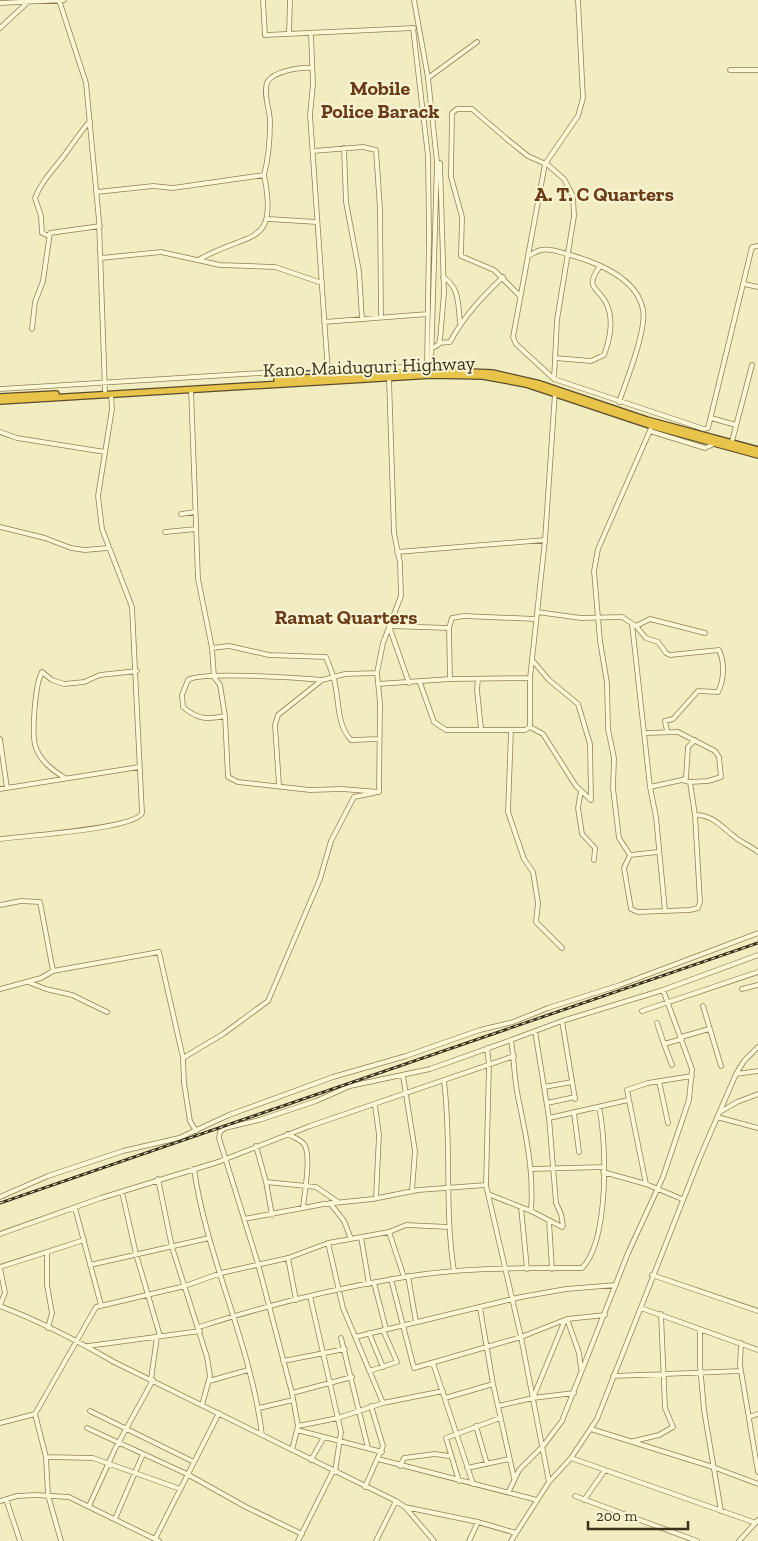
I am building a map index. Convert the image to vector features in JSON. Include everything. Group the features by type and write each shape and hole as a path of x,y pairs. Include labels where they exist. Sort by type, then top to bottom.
{"highway":[{"name":"Kano-Maiduguri Highway","path":"0,397 430,367 516,377 758,455"},
{"name":"Kano-Maiduguri Highway","path":"0,401 439,375 483,376 521,383 555,393 651,428 714,444 758,450"}],"street":[{"path":"59,0 86,83 100,226 105,390"},
{"path":"0,3 64,0"},
{"path":"263,0 265,35 419,27"},
{"path":"289,34 290,0"},
{"path":"414,0 428,78 437,162 430,367"},
{"path":"578,0 583,98 578,116 545,164 528,256 524,263 513,336 514,341 554,380 704,429 708,428 752,247 758,246"},
{"path":"0,28 29,2"},
{"path":"413,28 428,156 430,367"},
{"path":"0,389 104,382 328,374 310,115 311,34"},
{"path":"428,78 478,42"},
{"path":"200,260 216,250 244,241 258,233 265,226 268,219 264,175 270,152 266,84 270,78 297,67 312,68"},
{"path":"730,70 758,70"},
{"path":"520,296 494,270 461,256 462,217 451,177 452,113 458,109 472,109 528,156 545,164 564,179 573,196 574,216 557,320 554,380"},
{"path":"49,236 42,233 41,216 35,198 54,166 65,155 90,121"},
{"path":"313,151 363,147 376,150 380,209 381,317"},
{"path":"344,148 346,202 359,270 362,319"},
{"path":"439,343 444,293 440,163"},
{"path":"97,192 153,186 173,188 264,175"},
{"path":"268,219 317,222"},
{"path":"32,329 35,302 42,281 50,232 100,226"},
{"path":"528,256 540,250 567,254 616,274 633,289 644,312 633,363 619,402"},
{"path":"101,258 162,252 220,265 275,267 322,283"},
{"path":"555,358 590,361 604,355 610,336 610,320 606,303 592,282 592,278 600,266"},
{"path":"443,277 452,282 456,289 460,323"},
{"path":"432,348 439,343 450,342 460,323 482,296 503,277"},
{"path":"744,284 758,287"},
{"path":"324,322 428,314"},
{"path":"731,446 752,365"},
{"path":"379,792 380,703 377,672 383,643 401,596 394,533 389,378"},
{"path":"191,389 200,596 212,648 214,677 220,685 228,777 230,780 310,790 342,789 379,792"},
{"path":"530,727 530,678 545,540 555,393"},
{"path":"0,839 83,830 140,818 137,671 132,607 108,548 98,511 98,496 112,409 111,394"},
{"path":"711,418 736,425"},
{"path":"630,855 619,838 613,788 614,758 608,729 606,684 594,571 598,549 651,428"},
{"path":"0,432 16,438 105,452"},
{"path":"181,514 195,512"},
{"path":"0,527 45,538 71,548 84,550 108,548"},
{"path":"165,532 196,529"},
{"path":"397,552 545,540"},
{"path":"537,612 598,619 622,617 634,625 646,638 658,642 666,653 670,655 719,650 723,678 718,692 698,690 673,718 665,721 667,731"},
{"path":"450,679 449,628 452,618 464,616 536,619"},
{"path":"634,625 650,618 705,633"},
{"path":"634,625 650,787 656,817 665,911"},
{"path":"389,626 449,628"},
{"path":"389,626 409,683"},
{"path":"212,648 229,646 268,656 323,656 333,676 341,722 346,734 351,740 379,739"},
{"path":"530,727 542,734 566,772 591,800 590,744 578,704 549,680 532,660"},
{"path":"65,778 50,768 36,748 34,708 38,678 42,672 52,680 64,684 84,682 100,675 137,671"},
{"path":"279,785 275,722 278,715 322,680 333,676 377,672"},
{"path":"224,716 210,720 197,718 183,707 181,701 185,685 192,678 214,677 277,676 322,680"},
{"path":"378,684 450,679 530,678"},
{"path":"478,679 477,690 481,729"},
{"path":"420,682 434,722 446,730 525,730 530,727"},
{"path":"511,730 508,812 524,859 533,872 538,903 536,922 562,948"},
{"path":"646,733 678,732 695,740 717,753 722,773 721,776 708,781 690,782 682,780 650,787"},
{"path":"0,739 7,788"},
{"path":"682,780 686,778 688,747 695,740"},
{"path":"0,789 139,767"},
{"path":"630,855 624,868 631,909 638,912 698,908 700,902 695,815 690,782"},
{"path":"581,791 578,808 582,834 596,848 594,860"},
{"path":"183,1058 222,1034 268,1001 320,879 332,842 347,810 354,797 379,792"},
{"path":"695,815 701,815 723,825 735,837 758,852"},
{"path":"630,855 658,852"},
{"path":"0,905 22,901 40,902 53,971"},
{"path":"0,1197 48,1176 123,1151 179,1138 222,1117 480,1030 513,1022 548,1008 620,985 758,933"},
{"path":"0,989 28,982 53,971 159,952 183,1058 185,1090 190,1121 196,1131"},
{"path":"292,1450 298,1428 292,1393 258,1264 219,1138 220,1132 225,1128 259,1120 316,1101 350,1086 430,1069 562,1021 663,990 758,955"},
{"path":"642,1011 758,972"},
{"path":"28,982 46,989 72,995 107,1012"},
{"path":"742,989 758,985"},
{"path":"508,1491 514,1478 543,1446 562,1420 616,1285 658,1189 689,1100 692,1069 663,990"},
{"path":"703,1006 721,1066"},
{"path":"547,1103 575,1098 562,1021"},
{"path":"657,1023 672,1065"},
{"path":"664,1044 709,1029"},
{"path":"488,1194 521,1206 563,1226 556,1202 549,1118 535,1031"},
{"path":"511,1040 518,1095 525,1122 531,1169 533,1190 531,1211"},
{"path":"511,1541 549,1482 571,1458 591,1429 641,1308 652,1274 682,1199 718,1115 744,1060 758,1047"},
{"path":"487,1048 489,1064 486,1185 513,1299 549,1482"},
{"path":"0,1234 100,1198 218,1162 225,1157 288,1134 514,1056"},
{"path":"736,1074 758,1071"},
{"path":"403,1076 414,1151 412,1191"},
{"path":"646,1184 627,1090 692,1076"},
{"path":"444,1081 447,1102 449,1227 454,1271"},
{"path":"544,1087 572,1082"},
{"path":"659,1082 668,1124"},
{"path":"718,1115 737,1102 758,1094"},
{"path":"549,1118 574,1114 628,1100"},
{"path":"375,1105 378,1135 376,1198"},
{"path":"88,1346 199,1329 234,1316 310,1296 391,1279 454,1271 582,1268 601,1226 604,1170 599,1107"},
{"path":"574,1114 579,1152"},
{"path":"718,1115 758,1128"},
{"path":"288,1134 304,1143 306,1147 303,1208"},
{"path":"256,1146 266,1182 272,1215"},
{"path":"194,1169 209,1238 234,1316 258,1408 262,1436"},
{"path":"531,1169 604,1170 646,1184 682,1199"},
{"path":"158,1179 172,1247 208,1357 209,1381 202,1405"},
{"path":"266,1182 316,1187 338,1202"},
{"path":"244,1219 330,1203 376,1198 412,1191 486,1185"},
{"path":"89,1506 118,1442 152,1380 159,1336 150,1294 136,1254 122,1192"},
{"path":"330,1203 348,1228 350,1239"},
{"path":"521,1206 527,1269"},
{"path":"75,1208 101,1305"},
{"path":"550,1221 552,1269"},
{"path":"61,1541 48,1495 46,1456 35,1414 92,1311 101,1305 184,1286 221,1273 288,1258 328,1243 390,1232 406,1225 417,1224 449,1227"},
{"path":"390,1232 406,1277 416,1322"},
{"path":"361,1237 371,1284 385,1330 397,1359 395,1363 369,1370"},
{"path":"90,1265 209,1238"},
{"path":"84,1240 0,1268 5,1293 0,1306 88,1346 262,1436 396,1501 405,1507 434,1541"},
{"path":"328,1243 338,1290 355,1337 383,1402"},
{"path":"47,1252 48,1284 52,1313 48,1328"},
{"path":"288,1258 296,1300"},
{"path":"652,1274 758,1311"},
{"path":"391,1279 413,1367 434,1363 521,1337 566,1319 604,1315"},
{"path":"355,1337 513,1299 566,1289 616,1285"},
{"path":"298,1541 334,1472 341,1441 331,1383 322,1354 310,1296"},
{"path":"480,1308 493,1384 514,1478"},
{"path":"641,1308 758,1350"},
{"path":"631,1442 659,1435 673,1427 665,1408 661,1314"},
{"path":"566,1319 579,1353 581,1374"},
{"path":"533,1398 566,1319"},
{"path":"700,1329 700,1372 704,1410 721,1511"},
{"path":"369,1333 383,1367"},
{"path":"341,1338 368,1448"},
{"path":"740,1343 741,1371 758,1472"},
{"path":"283,1361 345,1349"},
{"path":"434,1363 455,1434 474,1484"},
{"path":"209,1381 248,1370"},
{"path":"613,1376 741,1371"},
{"path":"292,1393 352,1378"},
{"path":"445,1398 493,1384"},
{"path":"298,1428 338,1418 383,1402 443,1391"},
{"path":"498,1406 533,1398 574,1393"},
{"path":"258,1408 293,1400"},
{"path":"365,1487 382,1452 382,1440 371,1406"},
{"path":"90,1411 194,1462"},
{"path":"0,1423 35,1414"},
{"path":"0,1501 17,1496 48,1495 69,1497 157,1540 180,1489 219,1414"},
{"path":"749,1417 758,1414"},
{"path":"458,1480 449,1456 446,1438 500,1418"},
{"path":"476,1426 487,1464"},
{"path":"87,1428 188,1474 246,1507 302,1534"},
{"path":"298,1428 324,1437 382,1452"},
{"path":"591,1429 714,1467 758,1484"},
{"path":"311,1460 324,1437"},
{"path":"114,1519 143,1454"},
{"path":"400,1466 404,1458 434,1454 449,1456"},
{"path":"46,1456 94,1458 180,1489"},
{"path":"571,1458 757,1522 739,1541"},
{"path":"467,1468 509,1459"},
{"path":"378,1460 508,1491 537,1500"},
{"path":"584,1500 605,1470"},
{"path":"575,1496 696,1541"},
{"path":"6,1499 20,1541"},
{"path":"376,1541 396,1501"},
{"path":"405,1507 478,1522 516,1533"},
{"path":"469,1541 478,1522"}],"railway":[{"path":"0,1203 758,943"}],"district":[{"name":"Mobile Police Barack","path":"380,100"},
{"name":"A. T. C Quarters","path":"604,194"},
{"name":"Ramat Quarters","path":"346,617"}]}
